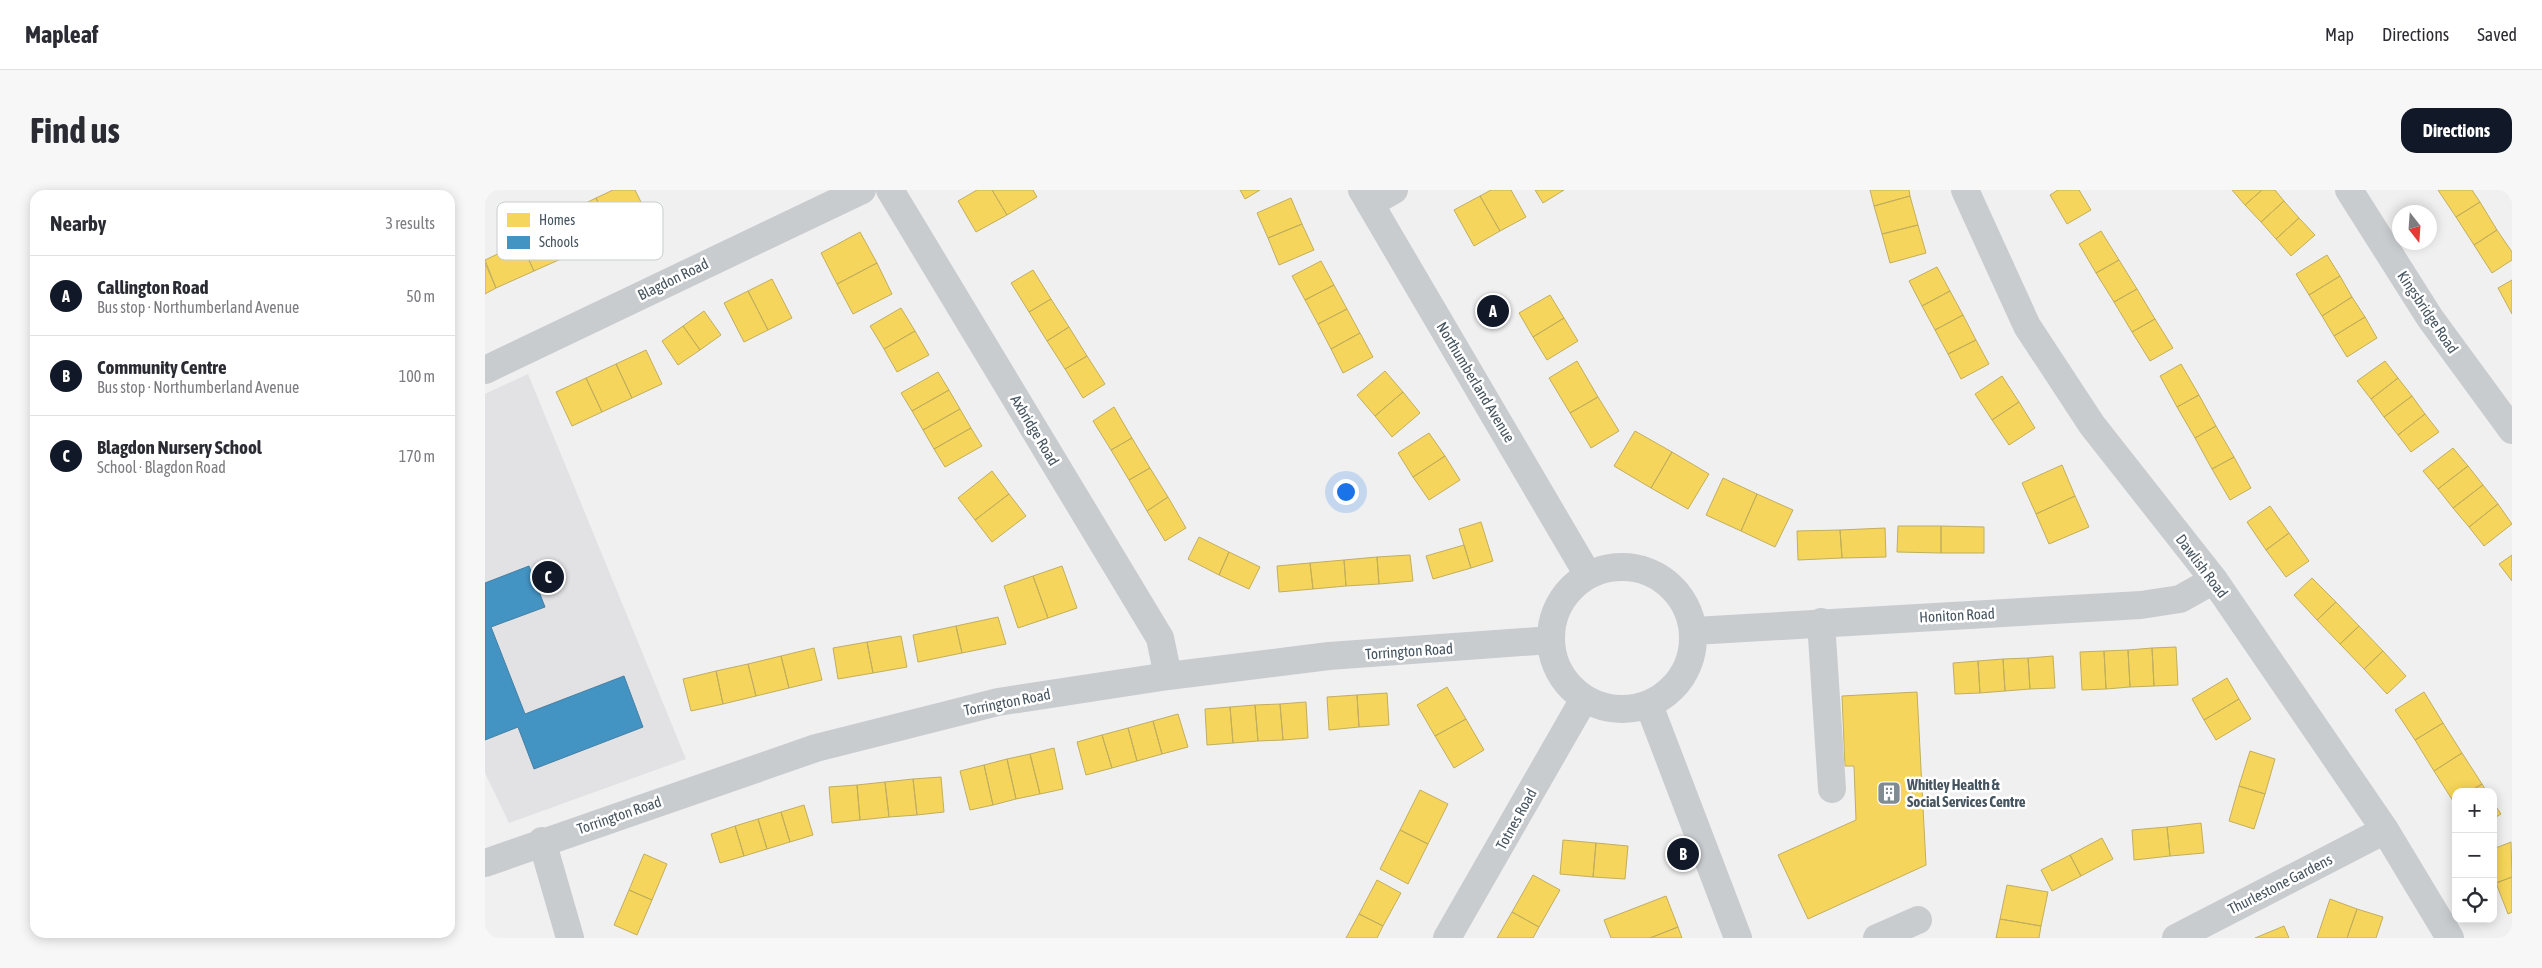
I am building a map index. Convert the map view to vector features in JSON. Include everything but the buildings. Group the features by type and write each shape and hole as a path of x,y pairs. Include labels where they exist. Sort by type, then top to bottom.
{"street":[{"name":"Blagdon Road","path":"485,370 862,190"},
{"name":"Axbridge Road","path":"890,190 1160,638 1168,676"},
{"path":"1366,197 1394,190"},
{"name":"Dawlish Road","path":"1965,190 2027,326 2092,425 2214,580 2385,830 2450,938"},
{"name":"Kingsbridge Road","path":"2349,190 2430,318 2512,430"},
{"name":"Northumberland Avenue","path":"1366,197 1589,576"},
{"path":"1634,567 1656,575 1675,589 1688,608 1694,631 1693,654 1683,675 1669,693 1649,705 1619,709 1604,707 1584,699 1570,688 1560,674 1553,657 1551,640 1553,620 1560,602 1573,587 1589,576 1611,568 1634,567"},
{"name":"Honiton Road","path":"1694,631 1821,622 2141,605 2180,599 2214,580"},
{"path":"1821,622 1832,789"},
{"name":"Torrington Road","path":"485,863 542,841 815,748 998,702 1168,676 1329,656 1551,640"},
{"name":"Totnes Road","path":"1447,938 1584,699"},
{"path":"1649,705 1738,938"},
{"name":"Thurlestone Gardens","path":"2176,938 2385,830"},
{"path":"542,841 570,938"},
{"path":"1877,938 1918,920"}],"shaded area":[{"path":"528,374 686,759 509,823 485,773 485,394"}],"place":[{"name":"Callington Road","path":"1493,311"},
{"name":"Blagdon Nursery School","path":"548,577"},
{"name":"Whitley Health & Social Services Centre","path":"1889,793"},
{"name":"Community Centre","path":"1683,854"}]}
